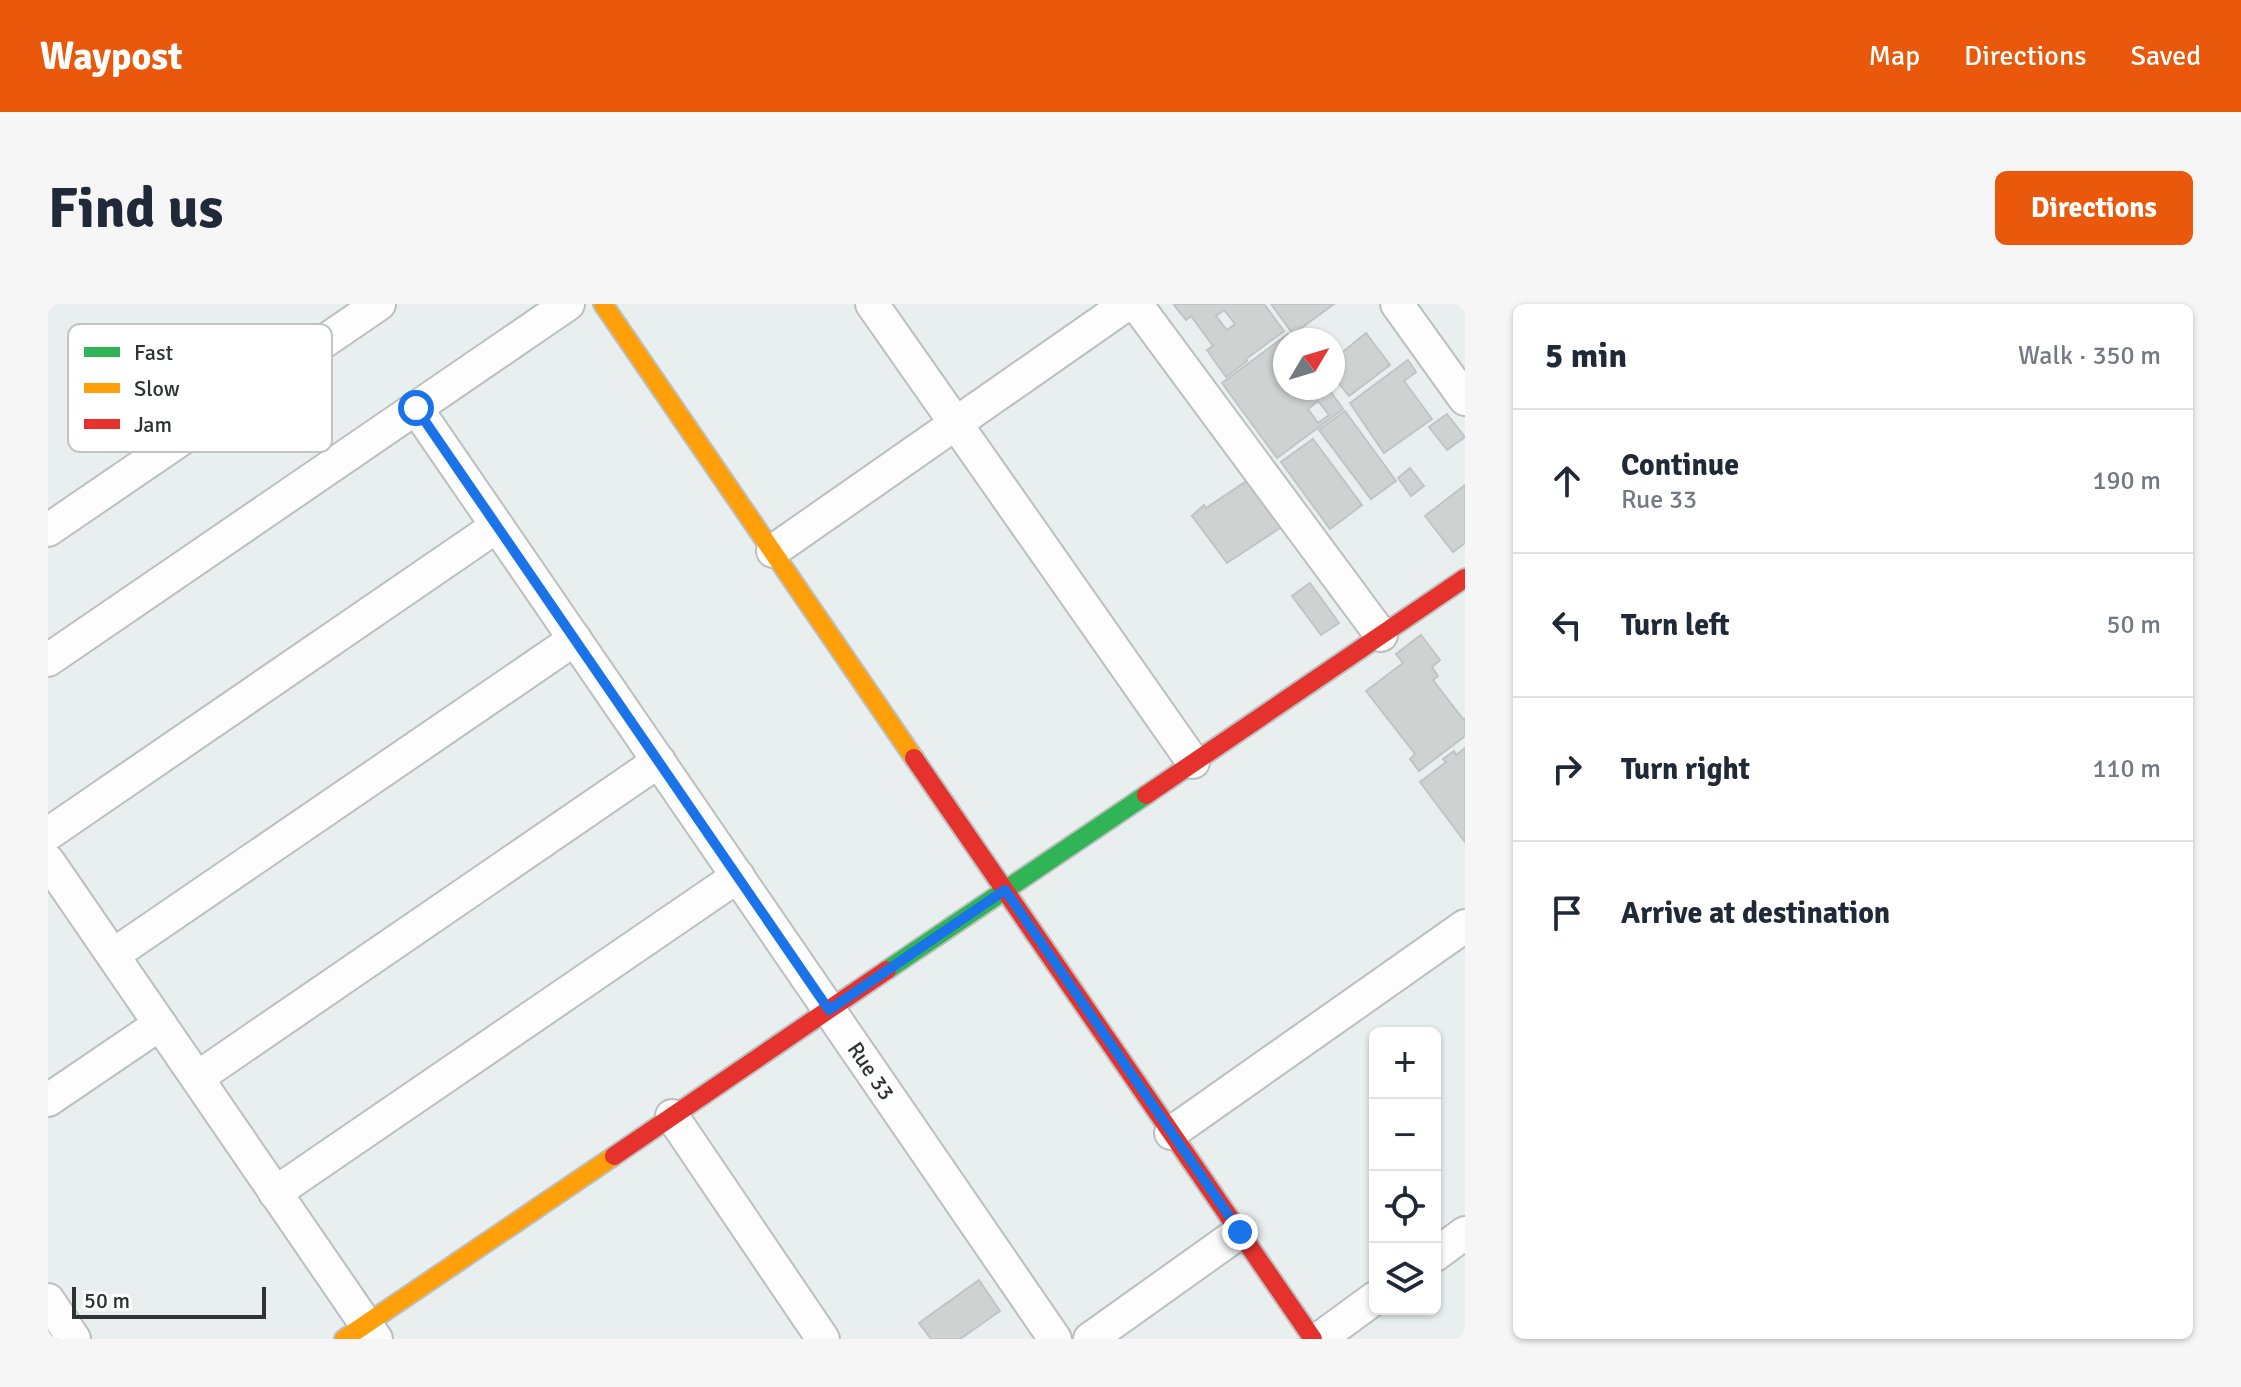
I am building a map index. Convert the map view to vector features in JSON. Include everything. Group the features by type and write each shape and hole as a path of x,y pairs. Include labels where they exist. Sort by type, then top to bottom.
{"street":[{"path":"332,336 379,304"},
{"path":"48,660 568,304"},
{"path":"603,304 1313,1339"},
{"path":"872,304 1193,762"},
{"path":"773,551 1127,304"},
{"path":"1136,304 1381,635"},
{"path":"1397,304 1465,399"},
{"name":"Rue 33","path":"416,408 1055,1339"},
{"path":"48,530 162,452"},
{"path":"48,834 497,526"},
{"path":"48,861 275,1193 362,1334 672,1116 1465,578"},
{"path":"113,955 575,639"},
{"path":"197,1078 659,761"},
{"path":"275,1193 738,876"},
{"path":"1171,1133 1465,926"},
{"path":"48,1100 160,1024"},
{"path":"672,1116 823,1339"},
{"path":"1090,1339 1240,1232"},
{"path":"1441,1251 1465,1233"},
{"path":"48,1300 74,1339"},
{"path":"1319,1339 1369,1302"}],"building":[{"path":"1264,304 1282,328 1273,328 1273,339 1226,377 1207,350 1213,346 1191,316 1186,320 1174,305","holes":["1224,310 1235,324 1227,330 1216,316"]},
{"path":"1271,304 1334,304 1301,328 1289,328"},
{"path":"1366,333 1390,365 1349,396 1345,391 1345,350"},
{"path":"1273,345 1273,400 1337,400 1343,409 1277,458 1222,383","holes":["1318,401 1329,415 1318,423 1308,409"]},
{"path":"1408,360 1416,372 1404,381 1432,419 1384,453 1350,403"},
{"path":"1345,411 1396,481 1371,499 1319,430"},
{"path":"1447,414 1465,437 1447,450 1429,427"},
{"path":"1313,439 1362,505 1330,529 1281,462"},
{"path":"1410,468 1424,486 1411,496 1398,478"},
{"path":"1248,480 1268,511 1275,507 1286,524 1227,563 1192,516 1204,505 1206,508"},
{"path":"1465,485 1465,543 1453,552 1425,516"},
{"path":"1310,583 1339,623 1321,635 1292,596"},
{"path":"1421,635 1440,660 1432,667 1438,676 1433,680 1465,718 1465,736 1419,771 1410,759 1415,754 1366,691 1403,663 1396,654"},
{"path":"1465,748 1465,842 1420,782 1446,762 1443,759"},
{"path":"979,1280 1000,1311 960,1339 931,1339 919,1323"}],"traffic: fast":[{"path":"887,970 1146,795"}],"traffic: slow":[{"path":"603,304 914,758"},
{"path":"344,1339 614,1156"}],"traffic: jam":[{"path":"1146,795 1465,578"},
{"path":"914,758 1313,1339"},
{"path":"614,1156 887,970"}],"route":[{"path":"416,408 829,1010 1005,890 1240,1232"}]}
